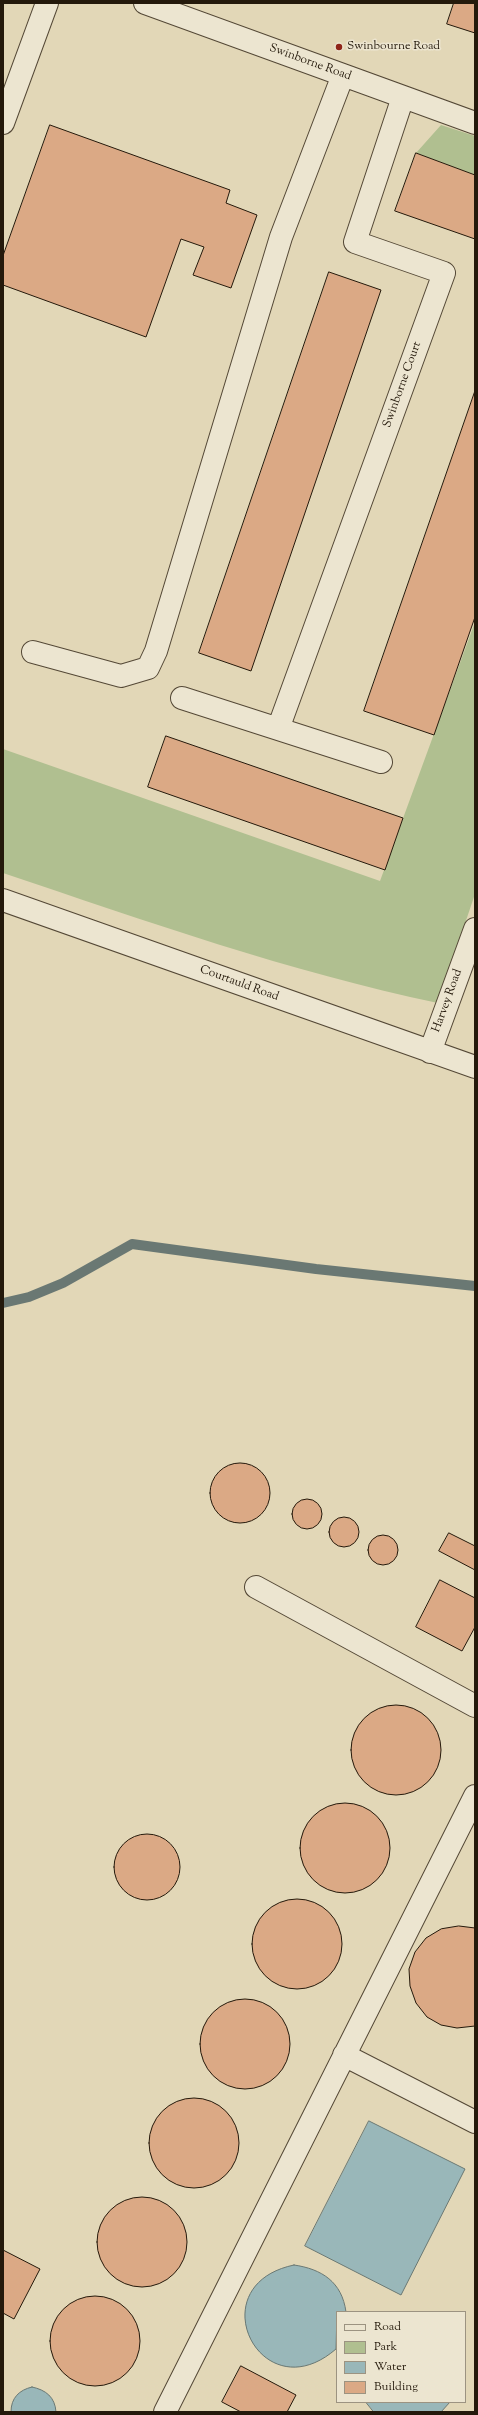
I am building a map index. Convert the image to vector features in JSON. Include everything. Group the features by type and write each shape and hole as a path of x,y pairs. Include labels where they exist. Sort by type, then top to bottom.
{"street":[{"path":"3,123 47,3"},
{"name":"Swinborne Road","path":"145,3 475,123"},
{"path":"33,652 121,676 148,668 156,651 281,237 343,75"},
{"name":"Swinborne Court","path":"278,729 444,273 355,242 403,97"},
{"path":"182,698 381,762"},
{"name":"Courtauld Road","path":"3,900 475,1067"},
{"name":"Harvey Road","path":"430,1052 475,929"},
{"path":"256,1587 475,1706"},
{"path":"165,2412 475,1796"},
{"path":"344,2055 475,2122"}],"green space":[{"path":"441,125 475,136 475,175 416,153"},
{"path":"475,622 475,894 438,1003 273,961 164,927 3,873 3,749 380,881"}],"water":[{"path":"369,2121 465,2169 401,2295 305,2246"},
{"path":"294,2265 322,2274 335,2285 344,2302 346,2311 336,2311 336,2349 309,2365 284,2366 264,2356 250,2339 245,2318 249,2296 265,2277"},
{"path":"32,2387 42,2390 52,2398 56,2412 11,2412 12,2403 17,2395 23,2390"},
{"path":"367,2403 449,2403 441,2412 374,2412"}],"building":[{"path":"454,3 475,3 475,33 447,24"},
{"path":"50,125 230,190 226,203 257,215 231,288 193,275 204,247 181,239 146,337 3,285 3,256"},
{"path":"416,153 475,175 475,239 395,211"},
{"path":"329,272 381,290 251,671 199,653"},
{"path":"475,391 475,617 434,735 364,711"},
{"path":"166,736 403,818 385,870 148,787"},
{"path":"240,1463 257,1468 265,1476 270,1493 265,1510 257,1518 240,1523 223,1518 215,1510 210,1493 215,1476 223,1468"},
{"path":"307,1499 318,1503 322,1514 318,1525 307,1529 296,1525 292,1514 296,1503"},
{"path":"344,1517 355,1521 359,1532 355,1543 344,1547 333,1543 329,1532 333,1521"},
{"path":"449,1533 475,1546 475,1570 439,1551"},
{"path":"383,1535 394,1539 398,1550 394,1561 383,1565 372,1561 368,1550 372,1539"},
{"path":"440,1580 475,1598 475,1627 462,1651 416,1627"},
{"path":"396,1705 413,1709 428,1718 437,1733 441,1750 437,1767 428,1782 413,1791 396,1795 379,1791 364,1782 355,1767 351,1750 355,1733 364,1718 379,1709"},
{"path":"345,1803 362,1807 377,1816 386,1831 390,1848 386,1865 377,1880 362,1889 345,1893 328,1889 313,1880 304,1865 300,1848 304,1831 313,1816 328,1807"},
{"path":"140,1834 154,1834 166,1839 175,1848 180,1860 178,1880 171,1891 154,1900 140,1900 128,1895 119,1886 114,1874 114,1860 119,1848 128,1839"},
{"path":"297,1899 314,1903 329,1912 338,1927 342,1944 338,1961 329,1976 314,1985 297,1989 280,1985 265,1976 256,1961 252,1944 256,1927 265,1912 280,1903"},
{"path":"459,1926 475,1928 475,2026 457,2028 441,2025 427,2017 416,2003 410,1986 409,1969 415,1952 426,1938 441,1929"},
{"path":"245,1999 262,2003 277,2012 286,2027 290,2044 286,2061 277,2076 262,2085 245,2089 228,2085 213,2076 204,2061 200,2044 204,2027 213,2012 228,2003"},
{"path":"194,2098 211,2102 226,2111 235,2126 239,2143 235,2160 226,2175 211,2184 194,2188 177,2184 162,2175 153,2160 149,2143 153,2126 162,2111 177,2102"},
{"path":"142,2197 159,2201 174,2210 183,2225 187,2242 183,2259 174,2274 159,2283 142,2287 125,2283 110,2274 101,2259 97,2242 101,2225 110,2210 125,2201"},
{"path":"3,2250 40,2269 14,2319 3,2313"},
{"path":"95,2296 112,2300 127,2309 136,2324 140,2341 136,2358 127,2373 112,2382 95,2386 78,2382 63,2373 54,2358 50,2341 54,2324 63,2309 78,2300"},
{"path":"241,2366 296,2395 287,2412 241,2412 222,2402"}],"waterway":[{"path":"3,1303 29,1297 63,1283 132,1244 316,1269 475,1286"}],"place":[{"name":"Swinbourne Road","path":"339,47"}]}
